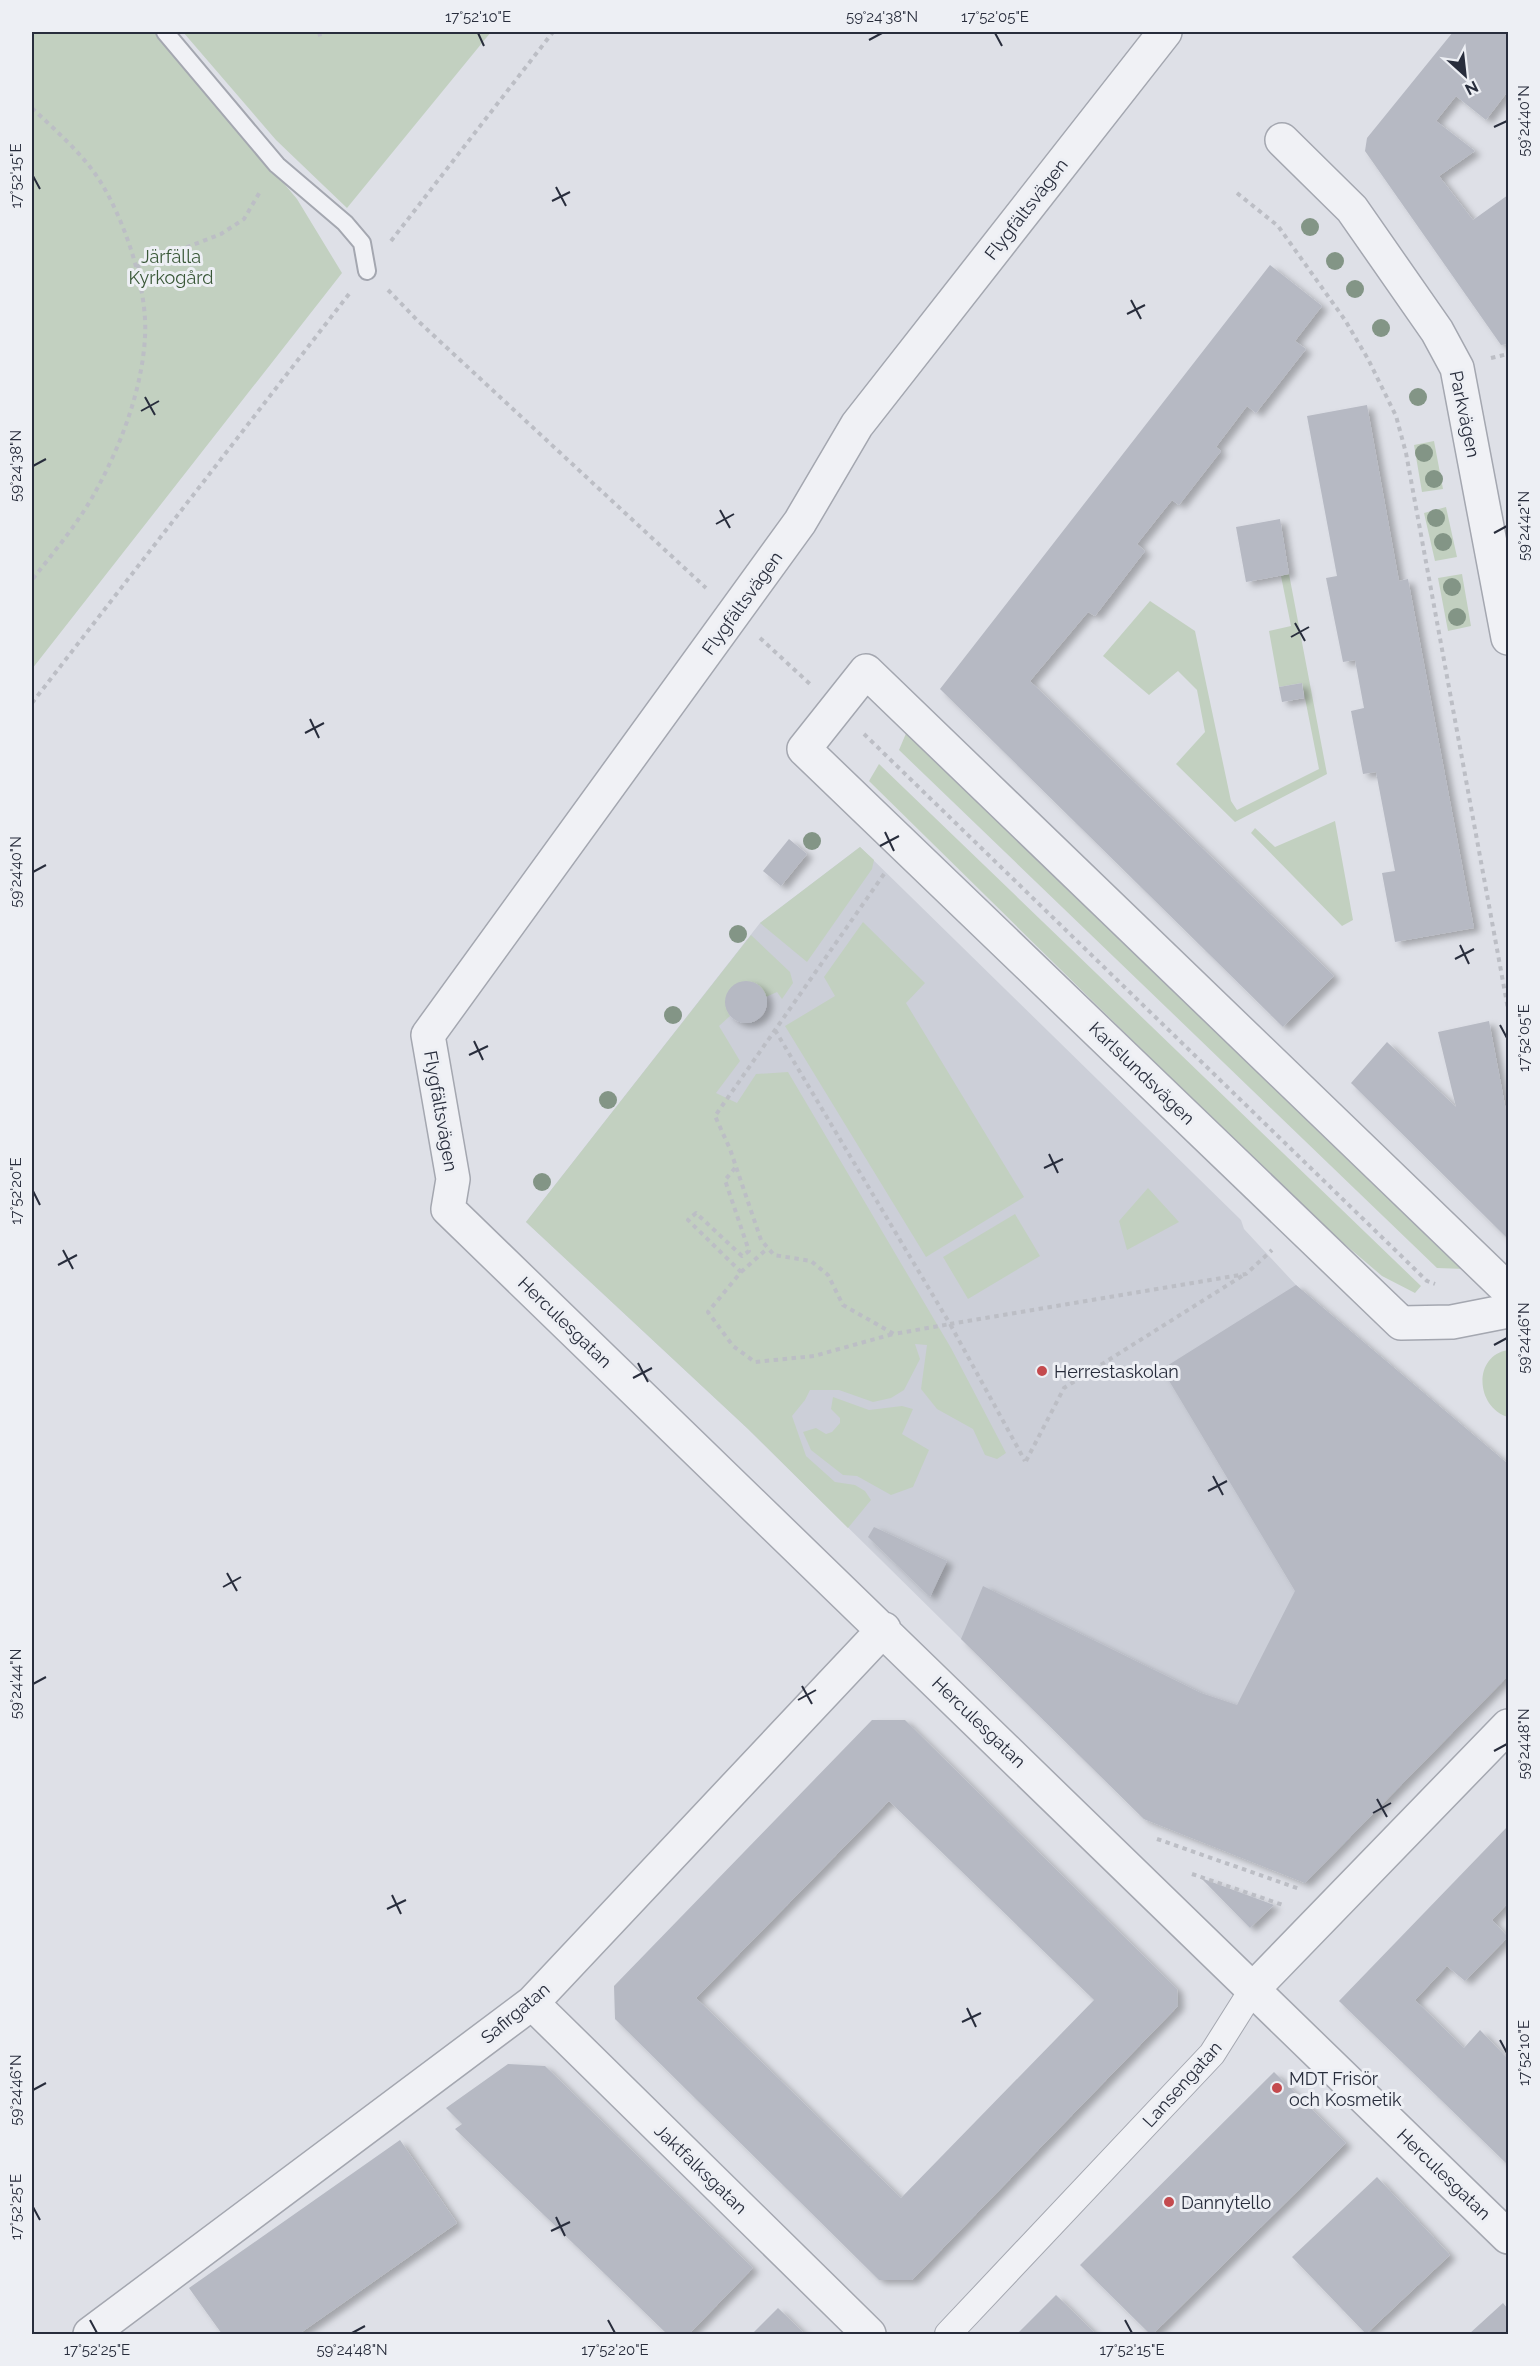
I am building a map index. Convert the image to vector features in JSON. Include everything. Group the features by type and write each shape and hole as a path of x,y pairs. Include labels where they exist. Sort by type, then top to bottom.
{"street":[{"name":"Flygfältsvägen","path":"448,1209 453,1179 428,1035 800,522 856,425 1165,32"},
{"name":"Parkvägen","path":"1281,140 1352,209 1437,331 1457,368 1509,638"},
{"path":"836,708 866,671 1509,1290"},
{"name":"Karlslundsvägen","path":"836,708 804,749 1401,1323 1452,1322 1509,1311"},
{"name":"Herculesgatan","path":"448,1209 1509,2236"},
{"name":"Safirgatan","path":"90,2334 532,2003 884,1629"},
{"name":"Lansengatan","path":"948,2334 1212,2054 1253,1989 1509,1726"},
{"name":"Jaktfalksgatan","path":"532,2003 869,2334"}],"lane":[{"path":"165,32 277,165 351,230 362,243 367,271"}],"path":[{"path":"319,32 321,40"},
{"path":"32,703 553,32"},
{"path":"32,108 74,148 100,181 123,228 140,279 145,336 138,382 119,445 93,497 69,533 32,580"},
{"path":"136,267 221,234 244,219 277,165"},
{"path":"1238,193 1278,226 1345,320 1368,359 1396,416 1406,453 1509,1009"},
{"path":"367,271 715,596"},
{"path":"1491,358 1509,354"},
{"path":"758,636 836,708 1427,1281 1437,1284"},
{"path":"885,871 715,1116 730,1149 761,1240 774,1255 812,1261 828,1275 843,1305 894,1334"},
{"path":"775,1030 950,1323 1026,1461 1064,1388 1246,1274 1275,1246"},
{"path":"735,1167 725,1180 749,1251 742,1256 696,1213 688,1220 741,1272"},
{"path":"768,1248 741,1272 708,1312 733,1346 755,1362 814,1356 894,1334 950,1323 1246,1274"},
{"path":"1157,1839 1302,1890"},
{"path":"1192,1874 1286,1906"}],"shaded area":[{"name":"Herrestaskolan","path":"860,847 1241,1220 1244,1229 1296,1285 1508,1464 1508,1676 1305,1883 1144,1819 747,1428 526,1222 760,923"}],"green space":[{"name":"Järfälla Kyrkogård","path":"32,32 156,32 297,199 342,273 32,669"},
{"path":"183,32 491,32 347,208 276,140"},
{"path":"1434,441 1443,489 1422,492 1414,445"},
{"path":"1446,507 1457,557 1435,561 1424,513"},
{"path":"1289,574 1327,774 1235,822 1176,764 1205,732 1197,690 1178,671 1149,695 1103,656 1150,601 1195,631 1231,801 1237,810 1319,769 1302,683 1279,687 1269,631 1291,626 1281,576"},
{"path":"1462,574 1471,626 1448,631 1438,578"},
{"path":"907,731 1465,1269 1437,1268 899,750"},
{"path":"879,764 1421,1286 1415,1293 1382,1276 1307,1212 869,781"},
{"path":"1335,821 1353,920 1342,926 1251,833 1255,828 1275,847"},
{"path":"860,847 874,860 872,869 807,962 760,923"},
{"path":"863,922 925,983 906,1003 1024,1197 926,1257 785,1026 835,996 824,977"},
{"path":"751,935 790,972 793,983 782,999 777,992 766,997 761,988 754,983 745,982 731,988 726,1005 730,1016 719,1026 740,1061 716,1093 737,1103 756,1074 788,1072 951,1348 1006,1453 997,1459 985,1455 973,1429 937,1409 921,1389 927,1345 915,1344 920,1359 904,1390 891,1398 873,1402 839,1390 810,1390 792,1416 806,1456 835,1482 855,1485 865,1491 871,1500 848,1528 747,1428 526,1222"},
{"path":"1148,1188 1179,1222 1127,1250 1119,1221"},
{"path":"1015,1214 1040,1256 968,1299 943,1257"},
{"path":"1508,1350 1508,1417 1497,1412 1489,1404 1482,1382 1488,1362 1496,1354"},
{"path":"833,1397 869,1410 902,1406 913,1409 902,1434 929,1450 913,1487 891,1495 857,1476 843,1475 811,1450 803,1432 816,1428 826,1434 832,1432 840,1423 840,1418 831,1409"}],"building":[{"path":"1453,32 1505,32 1508,36 1508,91 1486,120 1456,96 1436,121 1475,151 1439,176 1473,220 1508,195 1508,344 1501,345 1365,151 1367,138"},
{"path":"1270,265 1322,306 1295,341 1306,349 1256,413 1247,406 1216,447 1221,451 1179,505 1172,500 1137,544 1145,551 1095,616 1088,612 1030,681 1334,976 1283,1027 940,689"},
{"path":"1367,405 1399,581 1408,579 1474,928 1395,942 1382,873 1395,871 1376,772 1363,774 1351,711 1364,708 1355,660 1343,662 1326,578 1337,576 1307,416"},
{"path":"1280,519 1289,574 1246,582 1236,527"},
{"path":"1302,683 1304,698 1282,702 1279,687"},
{"path":"789,839 807,854 781,886 763,871"},
{"path":"746,981 761,987 767,1002 761,1017 746,1023 731,1017 725,1002 731,987"},
{"path":"1489,1021 1508,1121 1508,1239 1351,1083 1387,1042 1456,1107 1438,1032"},
{"name":"Herrestaskolan","path":"1296,1285 1508,1464 1508,1676 1305,1883 1144,1819 961,1639 983,1586 1201,1693 1237,1705 1295,1591 1162,1369"},
{"path":"874,1527 947,1561 930,1597 868,1537"},
{"path":"872,1720 905,1720 1177,1989 1178,2006 912,2280 879,2280 615,2019 614,1986","holes":["889,1801 1094,2000 901,2198 696,1998"]},
{"path":"1508,1826 1508,1903 1492,1920 1508,1937 1465,1981 1447,1966 1415,2000 1464,2048 1480,2030 1508,2059 1508,2165 1339,2001"},
{"path":"1201,1878 1274,1905 1250,1928"},
{"path":"508,2064 545,2066 753,2268 689,2334 667,2334 455,2129 462,2124 446,2108"},
{"path":"1274,2072 1346,2143 1153,2334 1150,2334 1080,2265"},
{"path":"400,2140 457,2223 299,2334 222,2334 189,2288"},
{"path":"1377,2177 1450,2255 1366,2334 1292,2257"},
{"path":"1056,2295 1096,2334 1017,2334"},
{"path":"1503,2303 1508,2309 1508,2334 1469,2334"},
{"path":"778,2308 805,2334 752,2334"}],"place":[{"name":"Herrestaskolan","path":"1042,1371"},
{"name":"MDT Frisör och Kosmetik","path":"1277,2088"},
{"name":"Dannytello","path":"1169,2202"}]}
